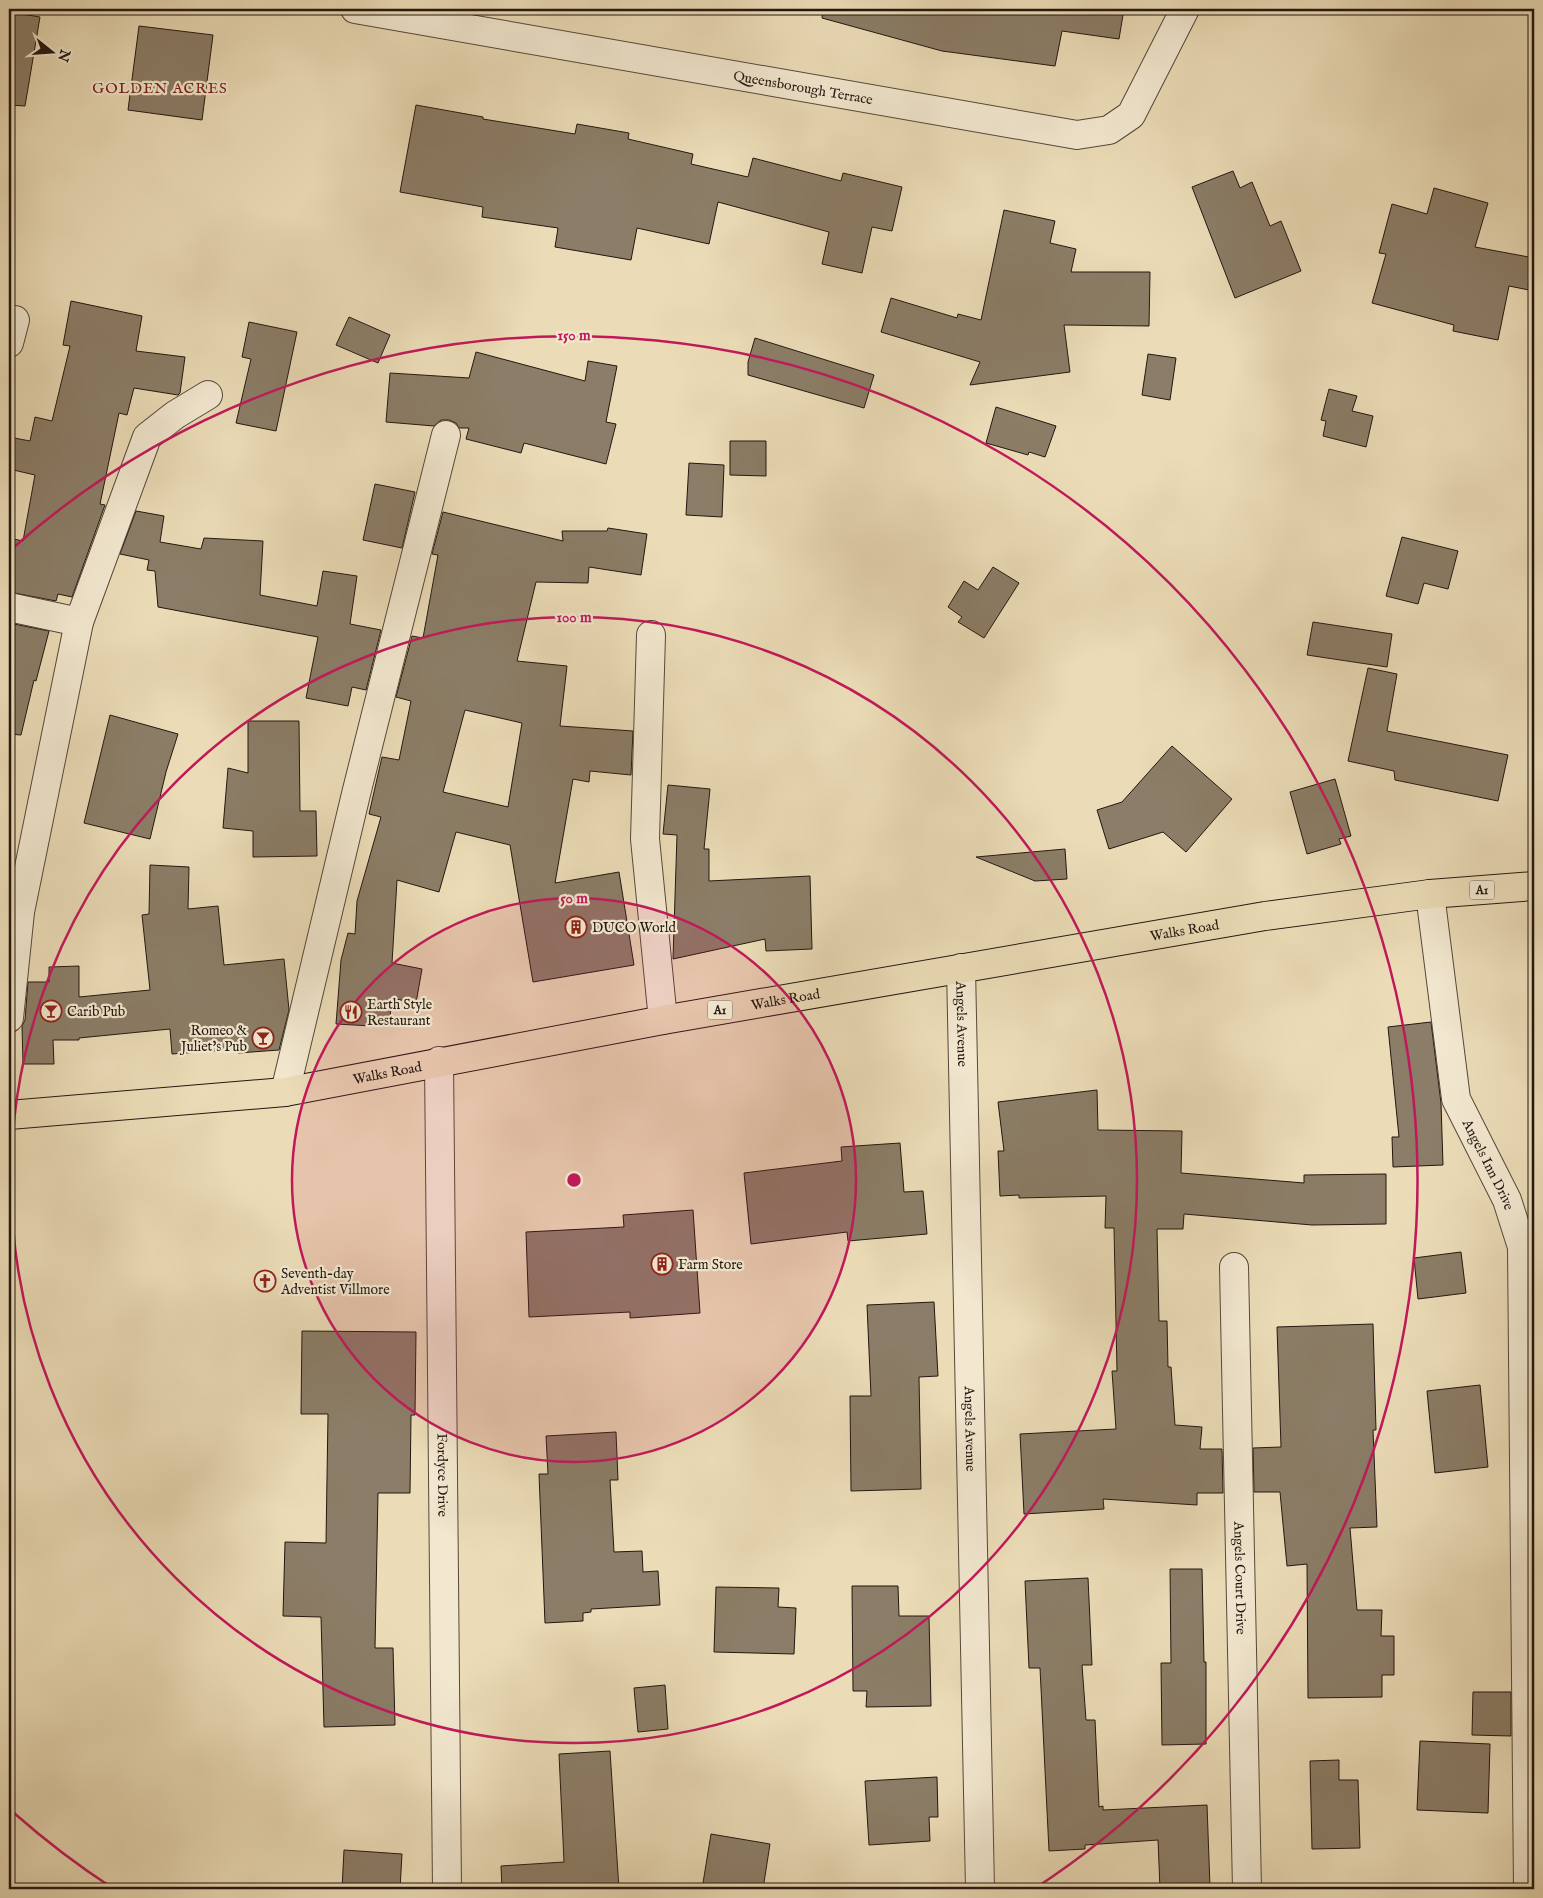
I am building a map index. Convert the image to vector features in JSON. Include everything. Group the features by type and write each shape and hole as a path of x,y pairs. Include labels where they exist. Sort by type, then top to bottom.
{"main road":[{"name":"Walks Road","path":"9,1116 285,1092 439,1061 663,1020 1265,916 1430,894 1534,886"}],"street":[{"name":"Queensborough Terrace","path":"355,9 1077,135 1108,130 1131,115 1185,9"},
{"path":"9,1018 20,912 80,622 147,437 175,415 208,395"},
{"path":"285,1092 356,794 446,435"},
{"path":"9,607 80,622"},
{"path":"650,635 645,839 663,1020"},
{"name":"Angels Inn Drive","path":"1430,894 1456,1099 1507,1200 1522,1247 1528,1889"},
{"name":"Angels Avenue","path":"961,968 980,1889"},
{"name":"Fordyce Drive","path":"439,1061 447,1889"},
{"name":"Angels Court Drive","path":"1234,1267 1247,1889"}],"building":[{"path":"823,9 1124,9 1119,39 1062,31 1055,66 942,51 822,18"},
{"path":"9,12 40,17 25,106 9,105"},
{"path":"139,26 213,35 202,120 128,110"},
{"path":"416,105 483,117 483,119 575,134 577,124 629,133 628,139 693,154 691,164 748,177 753,158 841,181 843,173 902,187 892,231 872,227 862,273 822,264 829,232 718,202 709,244 637,228 631,260 555,247 558,228 482,217 483,207 400,192"},
{"path":"1233,171 1240,188 1252,182 1270,226 1281,221 1301,271 1235,298 1192,187"},
{"path":"1434,188 1488,203 1475,247 1534,258 1534,291 1509,286 1498,340 1453,331 1454,325 1372,303 1386,254 1379,253 1392,204 1427,214"},
{"path":"1004,210 1055,221 1050,243 1076,249 1071,272 1150,272 1149,326 1064,325 1070,372 970,385 980,362 881,332 891,298 957,318 958,314 981,320"},
{"path":"71,301 142,316 136,351 185,357 180,393 178,395 134,388 127,415 119,413 100,504 105,505 72,597 58,594 56,601 9,592 9,538 23,541 35,475 9,469 9,437 30,441 35,417 52,421 70,346 63,345"},
{"path":"349,317 390,335 378,363 336,345"},
{"path":"249,322 297,332 276,431 236,423 251,359 242,357"},
{"path":"755,338 874,375 864,408 748,375 748,362"},
{"path":"476,352 585,381 588,361 617,366 606,422 616,424 606,464 524,443 521,453 466,439 469,428 459,428 456,423 449,420 441,420 434,426 386,422 390,373 469,378"},
{"path":"1148,354 1176,358 1170,400 1142,395"},
{"path":"1329,389 1357,396 1352,411 1373,416 1366,447 1323,436 1326,421 1321,420"},
{"path":"996,407 1056,426 1045,457 1029,452 1028,455 986,443"},
{"path":"730,441 766,441 766,476 730,475"},
{"path":"689,463 724,465 722,517 686,515"},
{"path":"375,484 415,492 402,548 363,540"},
{"path":"136,511 164,516 160,542 201,549 204,538 263,541 260,595 317,606 323,571 357,576 350,624 381,630 366,690 352,687 348,706 306,698 318,637 158,607 155,571 147,570 149,560 120,554"},
{"path":"443,512 563,541 562,531 607,531 608,528 647,534 641,575 589,567 588,583 536,582 517,661 567,666 560,726 633,731 631,775 590,771 589,782 573,779 555,883 619,872 634,965 533,982 510,845 456,832 439,892 397,880 392,963 422,969 416,1003 391,998 390,1023 372,1023 372,1026 336,1024 341,960 348,933 355,934 357,901 381,817 369,814 382,757 399,760 411,701 396,697 412,636 423,638 438,555 432,554","holes":["465,710 522,723 508,807 443,792"]},
{"path":"1402,537 1458,551 1448,589 1424,583 1418,604 1386,596"},
{"path":"993,567 1019,583 984,638 958,622 962,617 948,607 964,581 978,590"},
{"path":"1313,622 1392,634 1387,667 1307,655"},
{"path":"9,623 49,631 36,681 34,680 21,735 9,734"},
{"path":"1368,668 1397,674 1387,731 1508,755 1498,801 1395,780 1394,771 1348,761"},
{"path":"110,715 178,734 166,772 150,839 84,823"},
{"path":"248,721 299,721 300,811 316,811 317,856 253,857 253,831 223,828 228,768 248,773"},
{"path":"1172,746 1232,799 1186,852 1163,832 1109,849 1097,810 1122,802"},
{"path":"1335,779 1351,836 1339,839 1341,844 1307,854 1290,792"},
{"path":"668,785 710,789 704,849 709,849 709,881 810,876 812,949 766,951 765,939 673,959 677,835 663,834"},
{"path":"1065,849 1067,879 1035,881 976,857"},
{"path":"150,865 189,867 188,909 218,906 224,965 284,959 289,1010 279,1050 238,1053 238,1049 172,1054 170,1029 79,1038 79,1040 53,1040 54,1064 23,1064 22,1026 25,1020 28,982 49,982 49,967 79,966 79,997 150,990 142,915 149,914"},
{"path":"1431,1022 1441,1103 1443,1165 1393,1167 1392,1137 1399,1137 1388,1027"},
{"path":"1097,1090 1098,1130 1182,1131 1181,1173 1304,1183 1304,1175 1386,1174 1386,1224 1312,1225 1184,1214 1183,1229 1157,1229 1159,1321 1167,1321 1168,1367 1171,1367 1175,1425 1202,1427 1200,1449 1222,1449 1223,1493 1197,1493 1197,1505 1103,1499 1104,1509 1024,1514 1020,1434 1116,1429 1112,1371 1117,1371 1114,1228 1105,1228 1106,1196 1019,1198 1019,1195 1000,1196 998,1151 1004,1151 998,1102"},
{"path":"900,1143 904,1192 923,1191 927,1234 848,1241 847,1232 751,1244 744,1173 842,1161 841,1147"},
{"path":"693,1210 700,1313 630,1318 630,1312 529,1317 526,1232 624,1227 623,1215"},
{"path":"1461,1252 1466,1293 1418,1299 1414,1258"},
{"path":"934,1302 938,1376 919,1377 921,1489 851,1491 850,1396 871,1396 867,1305"},
{"path":"1373,1324 1376,1430 1373,1430 1377,1527 1350,1528 1357,1610 1382,1610 1381,1636 1394,1636 1394,1675 1382,1675 1382,1697 1308,1698 1307,1564 1287,1566 1280,1492 1254,1492 1253,1448 1281,1447 1277,1327"},
{"path":"302,1331 416,1332 415,1415 411,1415 410,1493 378,1493 375,1648 393,1648 395,1725 324,1727 321,1617 283,1616 285,1542 326,1543 328,1414 301,1414"},
{"path":"1480,1385 1488,1467 1435,1473 1427,1391"},
{"path":"616,1432 618,1480 610,1480 614,1552 642,1551 643,1572 658,1571 660,1605 591,1609 591,1612 583,1613 583,1621 545,1623 539,1474 548,1474 546,1436"},
{"path":"1170,1569 1202,1569 1204,1662 1206,1662 1206,1744 1162,1745 1161,1663 1171,1663"},
{"path":"1088,1578 1092,1665 1082,1665 1086,1720 1095,1720 1099,1807 1103,1806 1103,1810 1207,1805 1210,1887 1160,1889 1158,1840 1085,1845 1085,1849 1049,1851 1040,1668 1029,1668 1025,1581"},
{"path":"852,1586 898,1586 899,1616 929,1616 931,1706 866,1707 867,1691 853,1691"},
{"path":"716,1587 779,1588 778,1607 796,1608 794,1654 714,1652"},
{"path":"665,1685 668,1729 638,1732 634,1688"},
{"path":"1473,1692 1511,1692 1511,1736 1472,1735"},
{"path":"1420,1741 1490,1744 1488,1813 1417,1810"},
{"path":"610,1751 619,1889 502,1889 501,1866 564,1862 559,1754"},
{"path":"1339,1760 1339,1780 1358,1780 1360,1848 1312,1849 1310,1761"},
{"path":"937,1777 938,1817 929,1817 930,1841 869,1845 865,1781"},
{"path":"711,1834 770,1844 763,1889 702,1889"},
{"path":"344,1850 402,1854 400,1889 342,1889"}],"place":[{"name":"DUCO World","path":"576,927"},
{"name":"Carib Pub","path":"51,1011"},
{"name":"Earth Style Restaurant","path":"351,1012"},
{"name":"Romeo & Juliet's Pub","path":"263,1038"},
{"name":"Farm Store","path":"662,1264"},
{"name":"Seventh-day Adventist Villmore","path":"265,1281"}],"district":[{"name":"GOLDEN ACRES","path":"160,88"}]}
